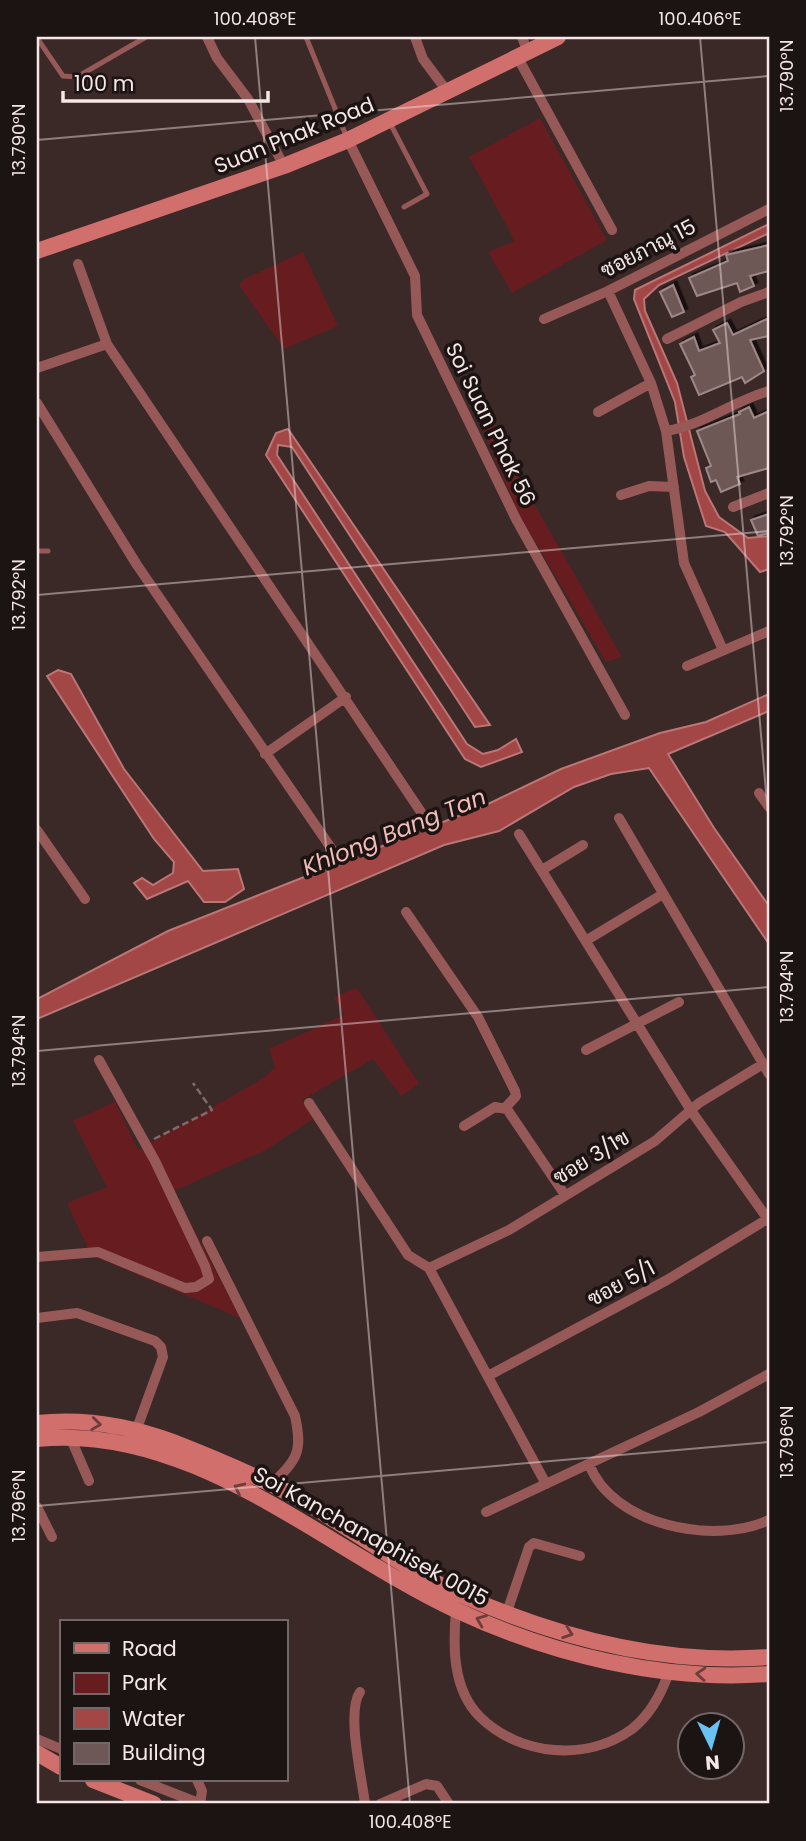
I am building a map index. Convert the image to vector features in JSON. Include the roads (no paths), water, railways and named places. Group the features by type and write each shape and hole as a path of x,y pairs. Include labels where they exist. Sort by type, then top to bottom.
{"street":[{"path":"207,37 217,58 248,99 284,166"},
{"path":"415,37 423,59 447,91"},
{"path":"522,37 523,55 612,230"},
{"name":"Suan Phak Road","path":"37,251 284,166 348,140 558,37"},
{"name":"Soi Suan Phak 56","path":"348,140 415,276 416,309 423,327 516,519 625,715"},
{"name":"ซอยภาณุ 15","path":"544,319 608,291 769,209"},
{"path":"78,264 107,344 429,824"},
{"path":"608,291 672,431 674,487 684,563 723,650"},
{"path":"667,339 741,302 769,292"},
{"path":"37,368 107,344"},
{"path":"598,412 651,383"},
{"path":"672,431 691,426 750,396 769,391"},
{"path":"37,403 137,565 340,861"},
{"path":"621,495 649,486 674,487"},
{"path":"733,507 769,494"},
{"path":"687,666 769,631"},
{"path":"265,754 346,697"},
{"path":"759,793 769,807"},
{"path":"619,818 769,1074"},
{"path":"37,830 85,899"},
{"path":"519,834 692,1112 769,1219"},
{"path":"542,870 583,845"},
{"path":"587,940 663,894"},
{"path":"406,912 484,1027 515,1091 516,1096 505,1108"},
{"path":"586,1050 679,1002"},
{"path":"37,1257 98,1252 185,1287 196,1287 209,1279 155,1161 99,1060"},
{"name":"ซอย 3/1ข","path":"429,1268 509,1230 655,1141 692,1112 699,1103 763,1064"},
{"path":"309,1103 408,1255 429,1268 546,1484"},
{"path":"464,1126 495,1107 505,1108 565,1195"},
{"name":"ซอย 5/1","path":"488,1376 667,1280 769,1219"},
{"path":"207,1241 295,1416 300,1440 299,1452 291,1465 271,1485"},
{"path":"37,1318 77,1313 155,1340 163,1357 134,1439"},
{"path":"486,1512 699,1412 769,1374"},
{"name":"Soi Kanchanaphisek 0015","path":"37,1423 93,1423 271,1485 388,1565"},
{"name":"Soi Kanchanaphisek 0015","path":"37,1439 134,1439"},
{"path":"71,1439 89,1481"},
{"name":"Soi Kanchanaphisek 0015","path":"170,1450 520,1636 599,1660 670,1663 769,1657"},
{"path":"589,1464 601,1488 626,1508 654,1521 706,1530 752,1528 769,1520"},
{"path":"37,1507 52,1537"},
{"path":"507,1612 529,1547 534,1543 580,1556"},
{"path":"460,1603 454,1655 460,1681 478,1716 503,1734 530,1747 567,1752 603,1745 633,1728 661,1695 670,1663"},
{"name":"Soi Kanchanaphisek 0015","path":"460,1603 507,1612 670,1663 740,1676 769,1674"},
{"path":"360,1692 354,1700 365,1804"},
{"path":"37,1740 60,1749"},
{"path":"37,1753 60,1766"},
{"path":"98,1782 154,1804"},
{"path":"145,1782 200,1804 202,1791 198,1782"},
{"path":"172,1792 176,1782"},
{"path":"380,1804 426,1784 438,1786 449,1804"}],"lane":[{"path":"37,38 63,76 69,79 146,37"},
{"path":"306,37 348,140"},
{"path":"388,120 427,194 404,207"},
{"path":"37,551 48,551"}],"water":[{"path":"769,224 769,233 659,285 644,299 645,311 677,383 705,491 719,517 748,538 769,536 769,569 760,572 725,532 706,526 684,457 675,402 634,299 635,290"},
{"path":"288,429 490,725 475,727 292,447 278,445 277,455 467,744 483,754 498,750 516,739 522,752 481,767 465,759 266,455 276,433"},
{"path":"58,670 71,674 124,769 203,871 238,869 244,889 225,902 204,902 188,881 147,899 134,883 142,878 153,885 173,873 174,862 154,839 47,676"},
{"path":"769,694 769,711 668,754 714,828 769,906 769,944 649,768 611,774 574,787 499,831 444,845 37,1019 37,999 168,931 486,805 561,769 660,733 706,722"}],"water label":[{"name":"Khlong Bang Tan","path":"394,832"}]}
